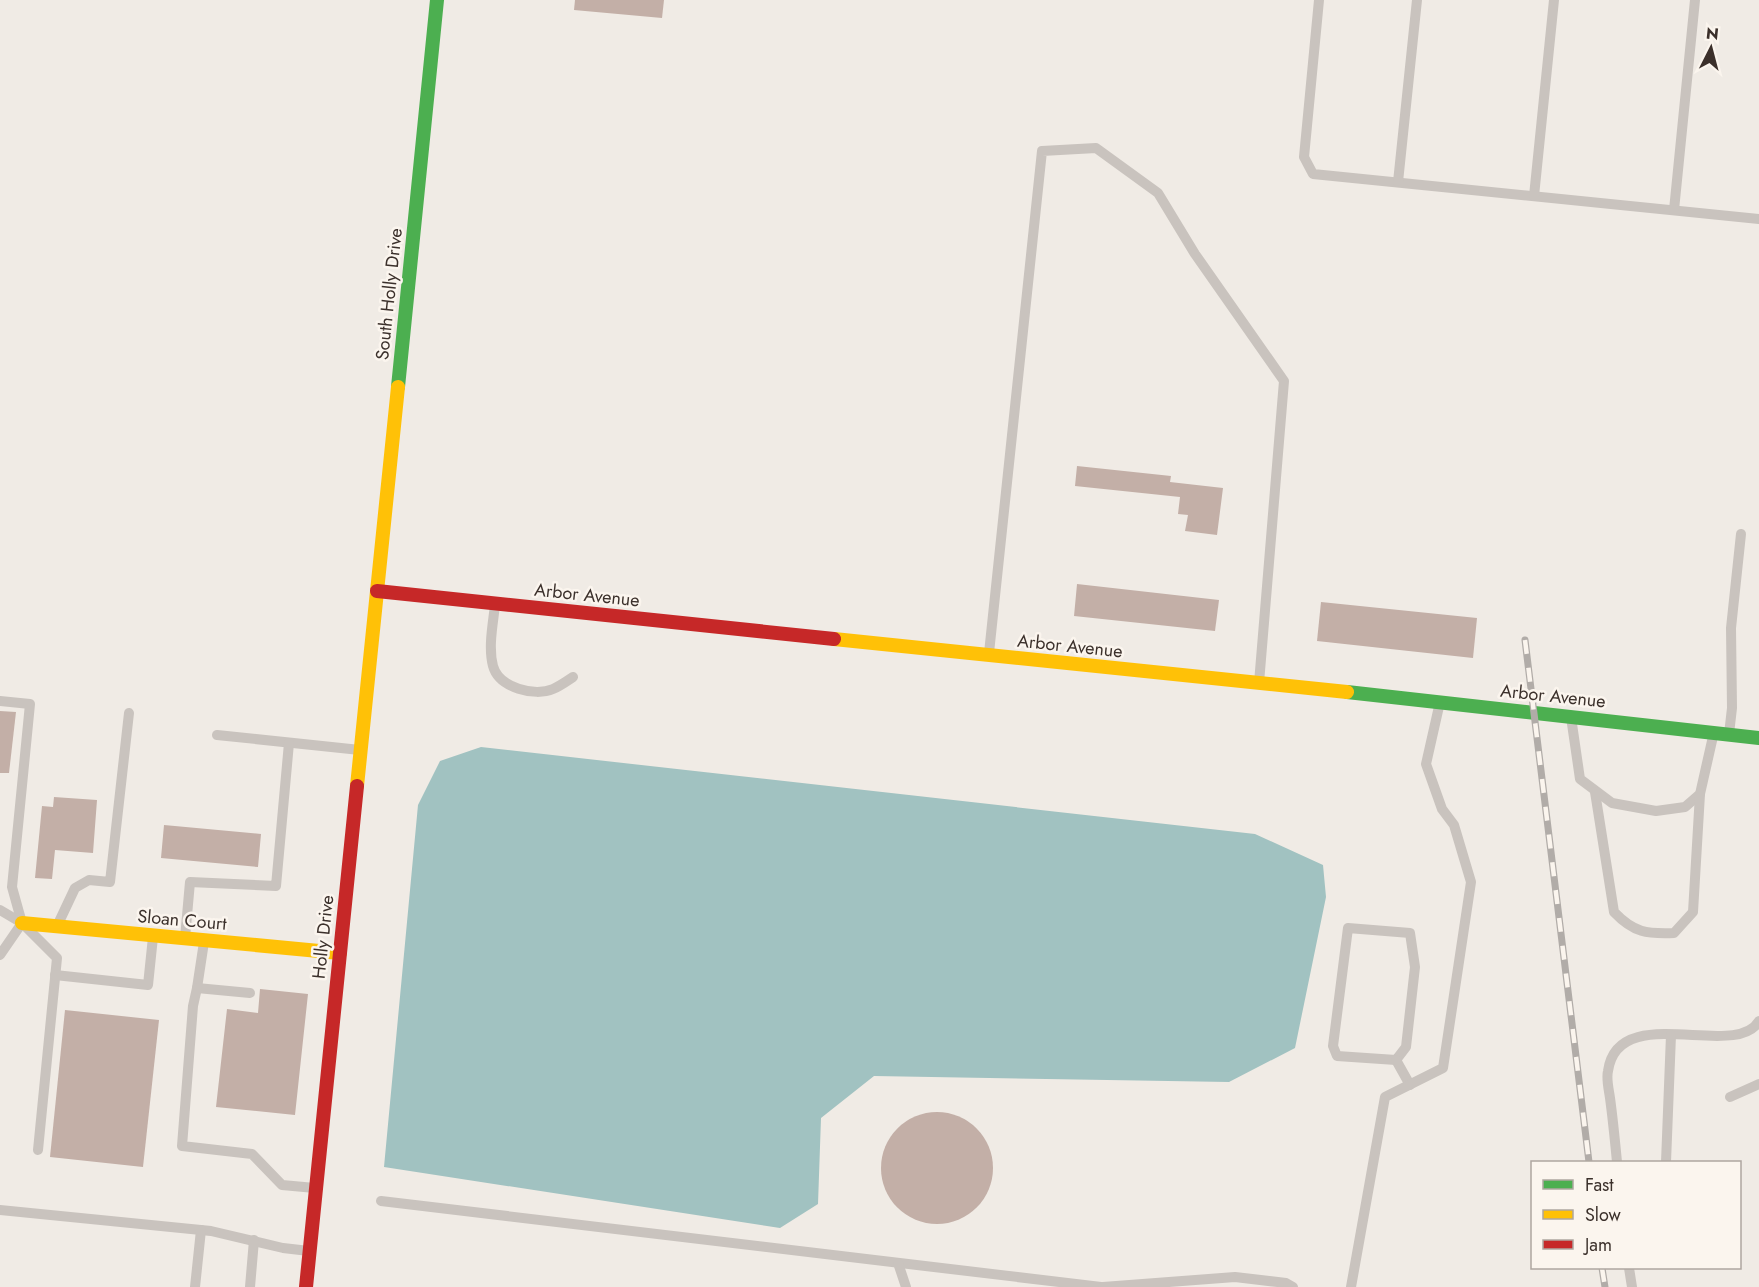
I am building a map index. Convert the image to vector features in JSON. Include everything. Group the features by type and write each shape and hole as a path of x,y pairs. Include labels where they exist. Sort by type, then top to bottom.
{"street":[{"name":"South Holly Drive","path":"377,591 437,0"},
{"name":"Arbor Avenue","path":"377,591 1440,702 1759,738"},
{"name":"Holly Drive","path":"306,1287 377,591"},
{"name":"Sloan Court","path":"22,923 340,953"}],"lane":[{"path":"1319,0 1304,157 1313,174 1759,219"},
{"path":"1398,182 1417,0"},
{"path":"1534,196 1554,0"},
{"path":"1674,210 1695,0"},
{"path":"988,655 1042,151 1096,148 1158,193 1196,254 1284,381 1259,684"},
{"path":"1729,734 1732,708 1731,628 1741,534"},
{"path":"495,603 492,640 493,668 508,686 527,691 552,690 573,677"},
{"path":"0,700 30,704 12,887 22,923"},
{"path":"1351,1287 1385,1098 1443,1068 1471,882 1454,825 1442,809 1426,764 1440,702"},
{"path":"56,927 75,888 89,880 110,882 129,713"},
{"path":"1571,716 1580,779 1612,804 1656,811 1685,807 1700,794"},
{"path":"1594,792 1614,912 1625,924 1647,934 1674,933 1693,912 1700,794 1714,732"},
{"path":"218,735 360,750"},
{"path":"185,939 190,882 276,886 289,743"},
{"path":"0,910 22,923 57,958 38,1150"},
{"path":"0,955 22,923"},
{"path":"1348,927 1410,933 1414,967 1406,1047 1396,1060 1337,1056 1333,1046 1348,927"},
{"path":"56,975 148,985 153,936"},
{"path":"205,939 194,1006 182,1146 252,1154 282,1185 316,1188"},
{"path":"197,988 250,993"},
{"path":"1617,1161 1607,1073 1611,1057 1621,1043 1638,1035 1739,1035 1757,1025 1759,1021"},
{"path":"1666,1161 1671,1035"},
{"path":"1396,1060 1410,1085"},
{"path":"1730,1096 1759,1084"},
{"path":"381,1201 1066,1285 1102,1287 1235,1277 1286,1283 1293,1287"},
{"path":"0,1210 201,1230 283,1248 309,1251"},
{"path":"195,1287 201,1230"},
{"path":"250,1287 254,1240"},
{"path":"898,1263 906,1287"},
{"path":"1629,1269 1632,1287"}],"water":[{"path":"481,747 1255,834 1323,865 1326,897 1295,1048 1229,1082 874,1076 821,1118 818,1204 780,1228 384,1167 418,805 440,761"}],"building":[{"path":"575,0 664,0 662,18 574,10"},
{"path":"1077,466 1171,476 1170,482 1223,488 1217,535 1185,531 1188,515 1178,514 1180,497 1075,486"},
{"path":"1077,584 1219,600 1215,631 1074,616"},
{"path":"1321,602 1477,618 1473,658 1317,641"},
{"path":"0,711 16,712 9,773 0,773"},
{"path":"54,797 97,800 93,853 55,850 52,879 35,878 42,806 53,807"},
{"path":"164,825 261,834 258,867 161,858"},
{"path":"260,989 308,994 295,1115 216,1107 227,1009 258,1013"},
{"path":"65,1010 159,1020 143,1167 50,1157"},
{"path":"937,1112 959,1116 977,1128 989,1146 993,1168 989,1190 977,1208 959,1220 937,1224 915,1220 897,1208 885,1190 881,1168 885,1146 897,1128 915,1116"}],"railway":[{"path":"1525,640 1589,1161"},
{"path":"1602,1269 1605,1287"}],"traffic: fast":[{"path":"398,387 437,0"},
{"path":"1347,692 1759,738"}],"traffic: slow":[{"path":"357,786 398,387"},
{"path":"834,639 1347,692"},
{"path":"22,923 340,953"}],"traffic: jam":[{"path":"377,591 834,639"},
{"path":"306,1287 357,786"}]}
